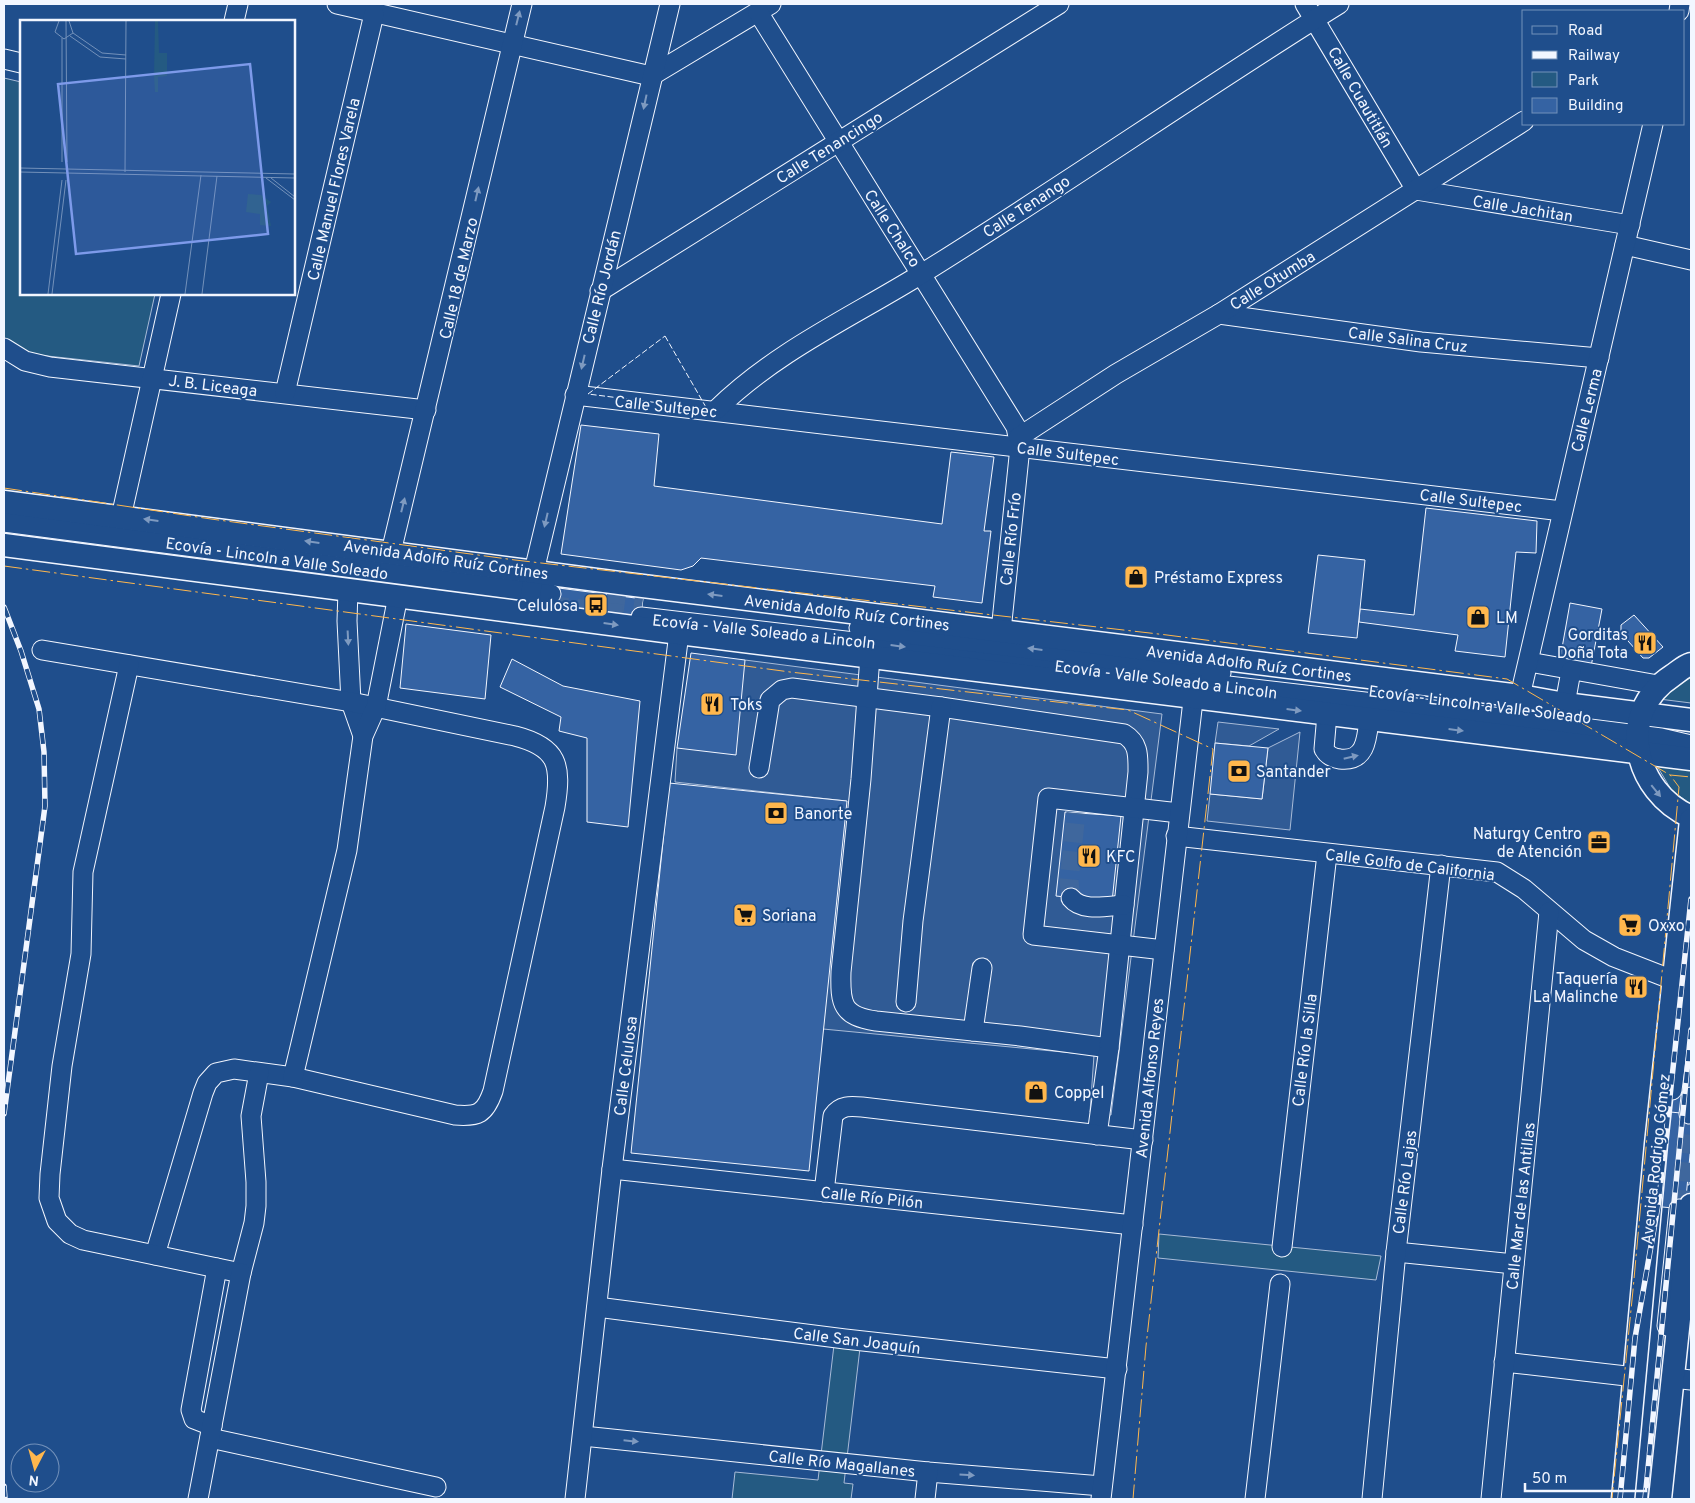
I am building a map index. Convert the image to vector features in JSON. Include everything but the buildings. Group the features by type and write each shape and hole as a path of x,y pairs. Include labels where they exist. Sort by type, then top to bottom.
{"main road":[{"name":"Avenida Adolfo Ruíz Cortines","path":"4,502 391,552 530,594 679,633 870,656 1520,696 1565,704 1639,732 1691,758"},
{"name":"Avenida Adolfo Ruíz Cortines","path":"4,545 398,596 530,594 1001,631 1196,677 1327,714 1369,719 1639,732 1691,720"},
{"path":"1691,664 1658,685 1639,732 1643,770 1652,787 1664,801 1691,819"},
{"name":"Avenida Rodrigo Gómez","path":"1623,1499 1673,980 1691,819"},
{"path":"1660,1499 1682,1379 1685,1207"}],"street":[{"path":"234,20 238,4"},
{"path":"337,4 651,76 764,8"},
{"name":"Calle 18 de Marzo","path":"391,552 522,4"},
{"name":"Calle Río Jordán","path":"530,594 575,396 626,188 651,76 670,4"},
{"name":"Calle Tenancingo","path":"600,291 1059,4"},
{"name":"Calle Tenango","path":"716,410 746,382 778,359 839,321 922,274 1310,11 1339,4"},
{"name":"Calle Chalco","path":"764,8 837,142 1001,401 1019,442"},
{"name":"Calle Cuautitlán","path":"1310,11 1416,190"},
{"name":"Calle Manuel Flores Varela","path":"285,393 374,14"},
{"path":"4,59 20,63"},
{"name":"Calle Otumba","path":"1019,442 1116,374 1219,314 1522,122"},
{"name":"Calle Lerma","path":"1520,696 1653,125"},
{"name":"Calle Jachitan","path":"1416,190 1630,225"},
{"path":"1625,245 1691,260"},
{"path":"121,517 171,295"},
{"name":"Calle Salina Cruz","path":"1219,314 1421,342 1599,358"},
{"name":"J. B. Liceaga","path":"4,348 14,356 38,365 426,410"},
{"name":"Calle Sultepec","path":"575,396 1019,442 1562,511"},
{"name":"Calle Río Frío","path":"1001,631 1019,442"},
{"name":"Ecovía - Lincoln a Valle Soleado","path":"4,522 530,594 550,600"},
{"path":"4,534 530,594"},
{"path":"348,590 347,620 351,702 362,736"},
{"path":"292,1077 347,850 362,736 376,707 398,596"},
{"name":"Ecovía - Valle Soleado a Lincoln","path":"641,611 1196,677"},
{"name":"Calle Celulosa","path":"575,1499 612,1169 679,633"},
{"path":"42,650 351,702 533,740 545,747 557,771 558,787 555,807 493,1091 483,1111 476,1115 465,1116 292,1077 225,1070 216,1073 207,1083 155,1255"},
{"path":"870,656 861,778 840,972 840,994 848,1012 863,1019 973,1030 1109,1048"},
{"path":"1529,662 1658,685"},
{"path":"128,665 83,872 81,954 62,1066 49,1198 57,1221 70,1234 96,1244 241,1273"},
{"path":"1565,704 1571,671"},
{"name":"Ecovía - Lincoln a Valle Soleado","path":"1196,677 1639,732 1691,733"},
{"name":"Avenida Alfonso Reyes","path":"1102,1492 1176,836 1196,677"},
{"path":"759,768 766,711 770,700 775,694 787,689 804,689 941,707 1124,734 1130,738 1138,752 1134,808 1109,1048 1097,1135"},
{"path":"906,1002 914,921 941,707"},
{"path":"1327,714 1324,749 1331,757 1339,758 1355,758 1361,754 1369,719"},
{"path":"1639,732 1691,745"},
{"path":"1164,950 1032,935 1048,798 1076,807 1134,808 1179,813"},
{"name":"Calle Golfo de California","path":"1176,836 1497,872 1524,889 1584,940 1614,957 1673,980"},
{"name":"Calle Río la Silla","path":"1282,1247 1327,854"},
{"name":"Calle Río Lajas","path":"1372,1499 1396,1252 1441,865"},
{"path":"1071,898 1074,902 1085,907 1124,905"},
{"name":"Calle Mar de las Antillas","path":"1491,1499 1549,912"},
{"path":"1669,1112 1691,945"},
{"path":"973,1030 982,968"},
{"path":"198,1499 241,1273 254,1223 256,1182 251,1116 259,1073"},
{"path":"824,1192 833,1116 836,1111 845,1107 862,1107 1143,1140"},
{"name":"Calle Río Pilón","path":"612,1169 1133,1225"},
{"path":"1633,1499 1660,1207"},
{"path":"1650,1499 1685,1207"},
{"path":"1396,1252 1514,1264"},
{"path":"217,1268 191,1410 194,1418 211,1432 436,1487"},
{"path":"1255,1499 1280,1284"},
{"name":"Calle San Joaquín","path":"597,1307 845,1339 1117,1369"},
{"path":"1504,1362 1634,1376"},
{"name":"Calle Río Magallanes","path":"583,1436 1102,1492"},
{"path":"925,1499 928,1472"}],"green space":[{"path":"4,78 20,82 20,295 155,295 139,366 20,353 4,337"},
{"path":"1691,674 1691,703 1659,699"},
{"path":"1657,766 1691,769 1691,804 1672,791"},
{"path":"1159,1234 1381,1256 1376,1280 1158,1258"},
{"path":"834,1345 860,1348 844,1483 853,1484 851,1499 732,1499 735,1472 818,1480"}],"shaded area":[{"path":"745,660 1162,714 1111,1115 1090,1112 1094,1055 823,1029 846,801 675,782 677,748"},
{"path":"1218,722 1279,729 1249,746 1215,743"},
{"path":"1300,732 1290,830 1207,821 1210,794 1262,799 1268,748"}],"tunnel":[{"path":"606,601 642,606"},
{"path":"549,605 622,614"},
{"path":"1071,898 1069,881 1076,813"},
{"path":"1679,1209 1689,1114"}],"railway":[{"path":"4,607 21,651 39,709 44,752 45,806 4,1114"},
{"path":"1620,1499 1635,1338 1659,1200 1691,899"},
{"path":"1645,1499 1691,1030"},
{"path":"4,1486 5,1499"}],"fence":[{"path":"665,336 707,409 588,394 665,336"}],"power":[{"path":"4,488 211,519 515,560 1167,635 1507,679 1670,775 1679,787 1612,1499"},
{"path":"4,566 790,672 1128,710 1213,749 1146,1346 1133,1499"},
{"path":"1670,775 1691,777"}],"place":[{"name":"Préstamo Express","path":"1136,577"},
{"name":"Celulosa","path":"596,605"},
{"name":"LM","path":"1478,617"},
{"name":"Gorditas Doña Tota","path":"1645,643"},
{"name":"Toks","path":"712,704"},
{"name":"Santander","path":"1239,771"},
{"name":"Banorte","path":"776,813"},
{"name":"Naturgy Centro de Atención","path":"1599,842"},
{"name":"KFC","path":"1089,856"},
{"name":"Soriana","path":"745,915"},
{"name":"Oxxo","path":"1630,925"},
{"name":"Taquería La Malinche","path":"1636,987"},
{"name":"Coppel","path":"1036,1092"}]}
